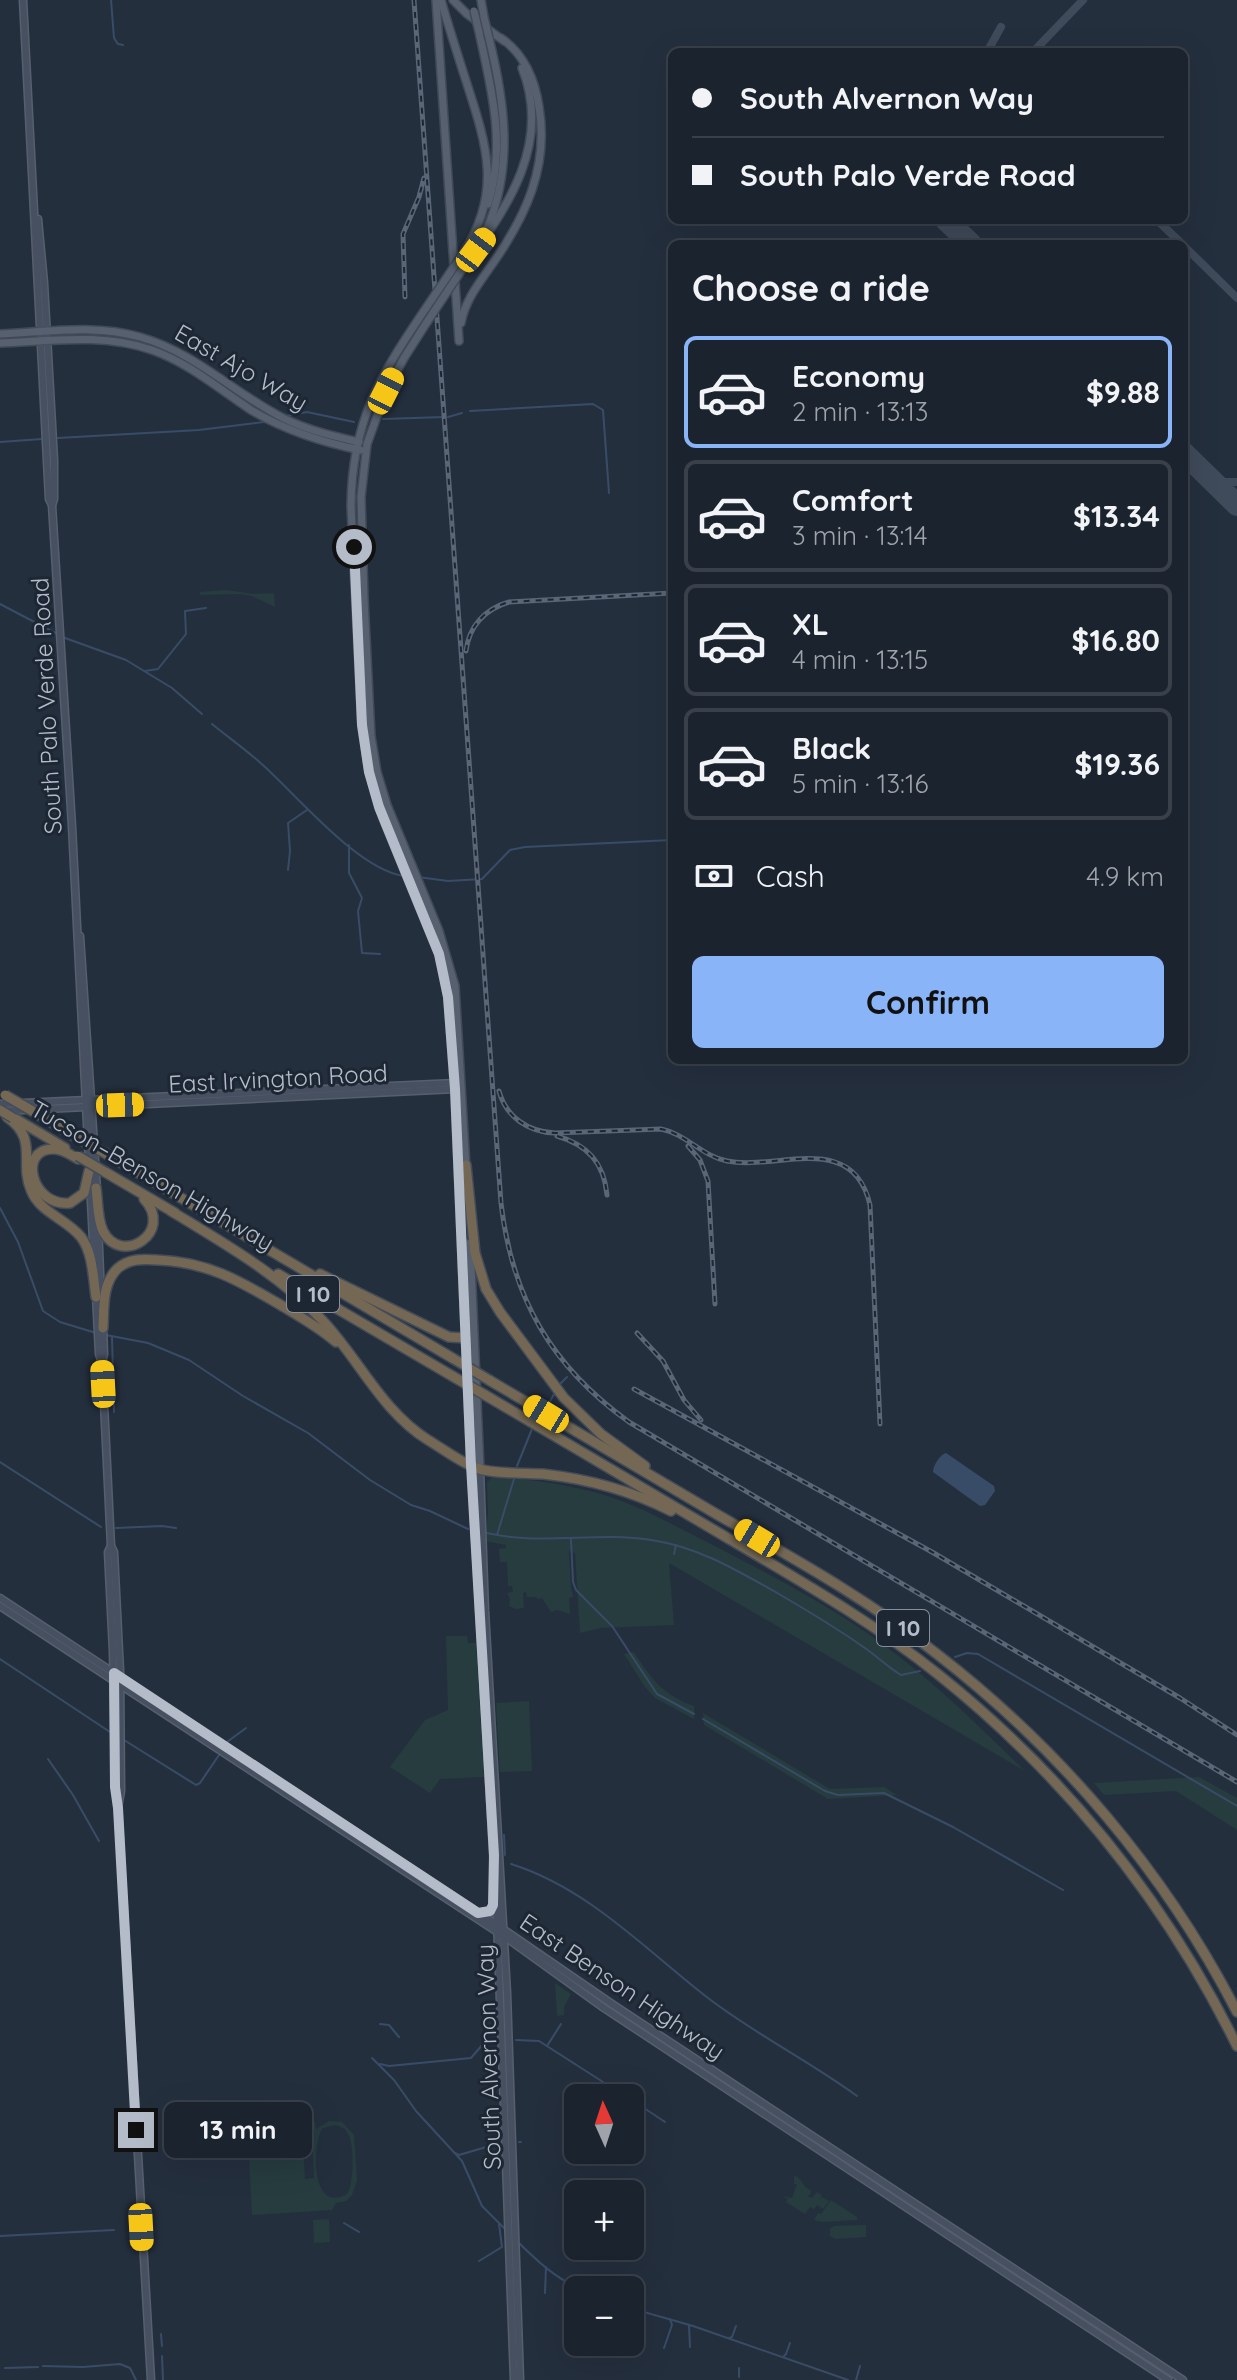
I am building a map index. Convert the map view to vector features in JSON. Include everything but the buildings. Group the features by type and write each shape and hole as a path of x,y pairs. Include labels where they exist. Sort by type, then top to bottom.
{"highway":[{"name":"Tucson–Benson Highway","path":"2,1097 105,1153 832,1581 913,1636 992,1699 1092,1800 1134,1850 1170,1901 1205,1954 1237,2012"},
{"path":"4,1114 17,1124 25,1138 28,1179 34,1197 41,1206 77,1232 86,1245 96,1297"},
{"name":"Tucson–Benson Highway","path":"4,1114 833,1600 940,1676 985,1713 1057,1784 1121,1860 1165,1920 1237,2046"},
{"path":"78,1157 59,1150 44,1152 32,1168 35,1185 54,1201 70,1203 85,1191 98,1171"},
{"path":"466,1165 476,1260 486,1289 500,1312 553,1385 583,1417 609,1440 704,1506"},
{"path":"96,1188 105,1235 121,1246 139,1243 147,1237 152,1227 152,1210 143,1198 115,1178"},
{"path":"171,1211 252,1260 280,1281 324,1321 388,1406 428,1440 476,1467 567,1477 629,1492 833,1600"},
{"path":"269,1250 449,1337 466,1338"},
{"path":"100,1327 106,1289 118,1268 136,1260 184,1262 226,1274 308,1321 336,1342 359,1366"}],"main road":[{"name":"South Palo Verde Road","path":"23,0 36,208 40,229 49,499 52,505 79,965 96,1188 100,1327 111,1546 114,1552 117,1678 115,1787 151,2380"},
{"path":"438,0 459,341 468,300 525,211 541,156 541,123 534,83 521,57 501,38"},
{"name":"South Alvernon Way","path":"362,446 368,406 382,374 476,231 486,191 486,146 438,0"},
{"name":"South Alvernon Way","path":"453,0 501,38 516,55 527,80 531,110 530,138 517,186 488,236 427,322 386,391 352,473 351,506 363,740 375,796 412,877 444,972 466,1165 494,1855 507,1996 517,2380"},
{"path":"472,0 495,107 498,147 491,191 476,231"},
{"path":"476,250 498,199 506,149 501,93 481,0"},
{"name":"East Ajo Way","path":"0,334 103,330 152,341 206,368 276,419 317,440 362,446"},
{"name":"East Ajo Way","path":"0,343 96,339 151,350 179,363 265,417 286,420 362,446"},
{"name":"South Palo Verde Road","path":"76,905 85,997 89,1103 98,1171 96,1297 100,1327"},
{"path":"79,965 85,997"},
{"name":"South Alvernon Way","path":"458,1086 466,1338 486,1622 500,1931 508,2227 516,2243 517,2380"},
{"name":"East Irvington Road","path":"4,1114 89,1103 458,1086"},
{"name":"East Irvington Road","path":"2,1097 89,1103"},
{"name":"South Palo Verde Road","path":"111,1546 108,1552 113,1647 120,1707 121,1791 118,1808"},
{"name":"East Benson Highway","path":"0,1598 16,1613 1183,2380"},
{"name":"East Benson Highway","path":"0,1606 93,1659 144,1700 478,1913 604,2008 1168,2380"},
{"path":"93,1659 107,1661 113,1647"},
{"path":"120,1707 128,1695 144,1700"},
{"path":"478,1913 488,1912 492,1908 494,1855"},
{"path":"507,1996 509,1955 516,1950 525,1951"}],"green space":[{"path":"200,592 274,593 275,607 241,594 200,595"},
{"path":"494,1476 566,1486 620,1501 664,1520 782,1582 855,1625 901,1658 965,1713 1025,1771 669,1563 674,1625 601,1628 580,1633 575,1553 569,1551 573,1597 569,1598 570,1614 557,1610 551,1612 542,1598 527,1597 526,1592 523,1593 524,1608 509,1606 507,1593 513,1592 512,1586 508,1586 507,1562 500,1562 499,1549 506,1548 506,1545 485,1541 487,1482"},
{"path":"446,1636 467,1636 468,1643 476,1643 484,1777 440,1779 430,1793 390,1767 425,1720 448,1710"},
{"path":"634,1652 659,1685 674,1697 694,1706 694,1719 655,1698 645,1687 624,1654"},
{"path":"529,1701 532,1771 500,1772 496,1703"},
{"path":"703,1713 830,1789 884,1787 897,1795 828,1799 704,1725"},
{"path":"1199,1777 1237,1798 1237,1830 1176,1791 1104,1795 1094,1783"},
{"path":"555,1983 571,1994 564,2007 564,2015 557,2016"},
{"path":"283,2115 286,2117 285,2127 300,2127 305,2179 314,2178 311,2122 315,2122 316,2129 329,2121 342,2122 354,2135 357,2181 352,2195 346,2201 336,2203 332,2210 252,2215 247,2117","holes":["336,2125 345,2129 350,2137 353,2163 347,2194 335,2198 326,2195 320,2186 316,2161 323,2128"]},
{"path":"794,2176 811,2190 807,2196 812,2198 817,2192 822,2195 819,2201 822,2197 829,2201 823,2209 817,2205 814,2209 810,2207 805,2214 786,2202 788,2199 782,2196 792,2198 797,2184 794,2184"},
{"path":"831,2200 857,2217 857,2220 814,2220"},
{"path":"329,2219 330,2242 314,2243 313,2220"},
{"path":"866,2225 866,2237 835,2239 830,2236 830,2229 834,2226"}],"water":[{"path":"946,1453 994,1486 995,1491 985,1505 980,1506 933,1472 937,1461"}],"waterway":[{"path":"111,0 114,38 123,45"},
{"path":"470,411 593,404 603,410 609,493"},
{"path":"286,416 307,412 354,422"},
{"path":"448,417 462,413"},
{"path":"383,419 444,417"},
{"path":"58,438 199,430 264,422"},
{"path":"0,442 42,439"},
{"path":"0,604 65,638 126,660 172,688 202,714"},
{"path":"145,671 158,669 186,634 185,611 206,608"},
{"path":"212,724 259,761 349,847 386,871 404,876"},
{"path":"288,870 288,823 307,810"},
{"path":"418,877 448,881 482,879 510,850 525,847 668,840"},
{"path":"349,845 349,873 362,898 358,911 362,953 380,954"},
{"path":"0,1208 18,1242 43,1311 60,1322 96,1333"},
{"path":"106,1335 148,1343 189,1360 243,1396 308,1433 370,1480 411,1505 468,1529"},
{"path":"112,1337 114,1412"},
{"path":"560,1384 567,1377"},
{"path":"546,1409 554,1394"},
{"path":"517,1466 532,1429"},
{"path":"0,1462 101,1527"},
{"path":"497,1535 514,1479"},
{"path":"116,1528 176,1528"},
{"path":"487,1533 528,1538 631,1538 685,1548 733,1569 790,1600 901,1675 920,1671"},
{"path":"571,1539 576,1590 612,1626 657,1694 694,1714"},
{"path":"674,1554 676,1545"},
{"path":"955,1657 967,1653 978,1654 1237,1806"},
{"path":"0,1659 110,1732"},
{"path":"703,1719 825,1791 838,1795 884,1793 953,1827 1063,1890"},
{"path":"227,1742 246,1728"},
{"path":"124,1740 196,1785 219,1755"},
{"path":"48,1759 99,1841"},
{"path":"504,1835 505,1855"},
{"path":"511,1864 566,1888 591,1904 726,2011 857,2096"},
{"path":"380,2024 389,2025 399,2037"},
{"path":"547,2046 561,2024"},
{"path":"516,2040 539,2041 606,2084"},
{"path":"380,2064 389,2066 471,2058 483,2044 498,2041"},
{"path":"372,2058 462,2161 482,2206 507,2231"},
{"path":"644,2108 665,2122"},
{"path":"455,2153 459,2155 500,2143"},
{"path":"344,2223 359,2232"},
{"path":"479,2261 502,2247 499,2224"},
{"path":"0,2236 114,2230"},
{"path":"517,2241 564,2280"},
{"path":"545,2293 546,2267"},
{"path":"644,2312 848,2380"},
{"path":"664,2348 672,2325 670,2319"},
{"path":"689,2325 690,2347"},
{"path":"729,2338 736,2326"},
{"path":"161,2334 162,2346"},
{"path":"784,2356 790,2343"},
{"path":"162,2356 163,2380"},
{"path":"43,2366 120,2364 130,2368 136,2380"},
{"path":"856,2380 860,2366"},
{"path":"5,2368 38,2367"},
{"path":"739,2368 739,2377"}],"taxiway":[{"path":"1037,48 1083,0"},
{"path":"989,48 1001,27"},
{"path":"1161,224 1178,240"},
{"path":"1188,250 1237,298"},
{"path":"1207,476 1221,482 1237,482"}],"runway":[{"path":"950,224 967,240"},
{"path":"1188,457 1237,505"}],"railway":[{"path":"414,0 501,1203 506,1237 526,1299 557,1353 578,1378 629,1422 1237,1782"},
{"path":"405,297 403,234 424,178"},
{"path":"466,651 471,634 480,620 493,609 509,602 668,593"},
{"path":"499,1091 513,1115 527,1126 545,1132 661,1129 727,1161 747,1163 810,1159 830,1161 847,1168 861,1182 870,1205 880,1424"},
{"path":"557,1136 586,1150 592,1157 602,1174 607,1195"},
{"path":"688,1146 700,1160 708,1181 715,1304"},
{"path":"637,1333 663,1361 684,1400 701,1420"},
{"path":"634,1389 932,1552 1180,1698 1237,1735"}],"route":[{"path":"136,2130 115,1787 114,1673 478,1913 490,1911 493,1905 494,1855 448,997 439,954 379,807 369,772 362,725 354,547"}]}
